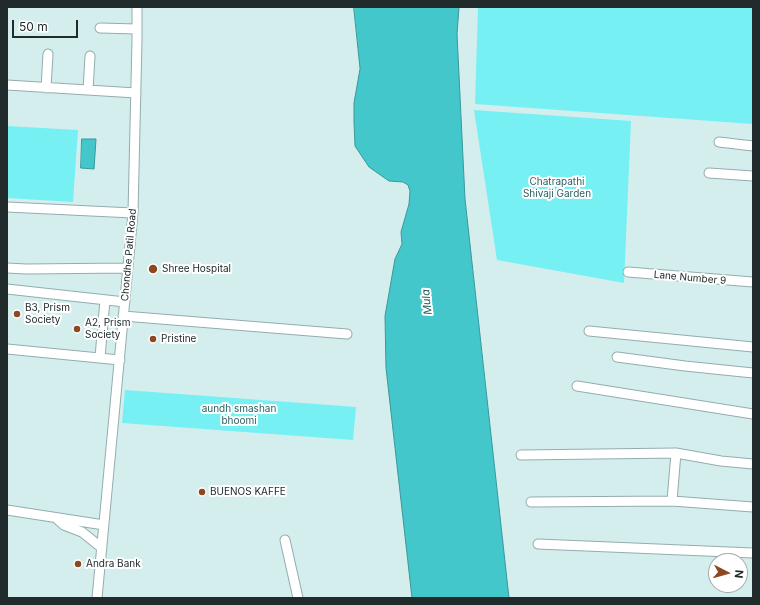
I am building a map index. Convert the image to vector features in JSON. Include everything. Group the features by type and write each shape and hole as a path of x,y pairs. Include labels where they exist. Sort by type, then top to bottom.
{"street":[{"name":"Chondhe Patil Road","path":"97,598 133,213 137,7"},
{"path":"100,28 137,30"},
{"path":"46,88 48,54"},
{"path":"88,90 90,56"},
{"path":"7,85 136,93"},
{"path":"719,142 753,146"},
{"path":"709,173 753,176"},
{"path":"7,207 133,213"},
{"path":"7,268 128,268"},
{"name":"Lane Number 9","path":"628,272 753,282"},
{"path":"7,289 125,302"},
{"path":"100,357 105,300"},
{"path":"123,316 347,334"},
{"path":"589,331 753,347"},
{"path":"7,349 120,360"},
{"path":"617,357 753,373"},
{"path":"577,386 753,414"},
{"path":"522,455 676,453 721,461 753,464"},
{"path":"672,501 676,453"},
{"path":"532,502 672,501 753,507"},
{"path":"7,510 104,525"},
{"path":"56,518 64,526 82,532 102,548"},
{"path":"285,540 298,598"},
{"path":"538,544 753,553"}],"green space":[{"path":"478,7 753,7 753,124 475,104"},
{"name":"Chatrapathi Shivaji Garden","path":"474,110 631,121 624,283 497,260"},
{"path":"7,126 78,130 73,202 7,198"},
{"name":"aundh smashan bhoomi","path":"125,390 356,407 353,440 122,423"}],"water":[{"name":"Mula","path":"354,7 459,7 457,34 465,199 509,598 412,598 386,368 385,316 395,259 402,244 401,232 409,204 410,191 408,185 403,182 389,181 369,167 355,146 354,103 360,69"},
{"path":"82,139 96,139 94,169 81,168"}],"place":[{"name":"Shree Hospital","path":"153,269"},
{"name":"B3, Prism Society","path":"17,314"},
{"name":"A2, Prism Society","path":"77,329"},
{"name":"Pristine","path":"153,339"},
{"name":"BUENOS KAFFE","path":"202,492"},
{"name":"Andra Bank","path":"78,564"}]}
